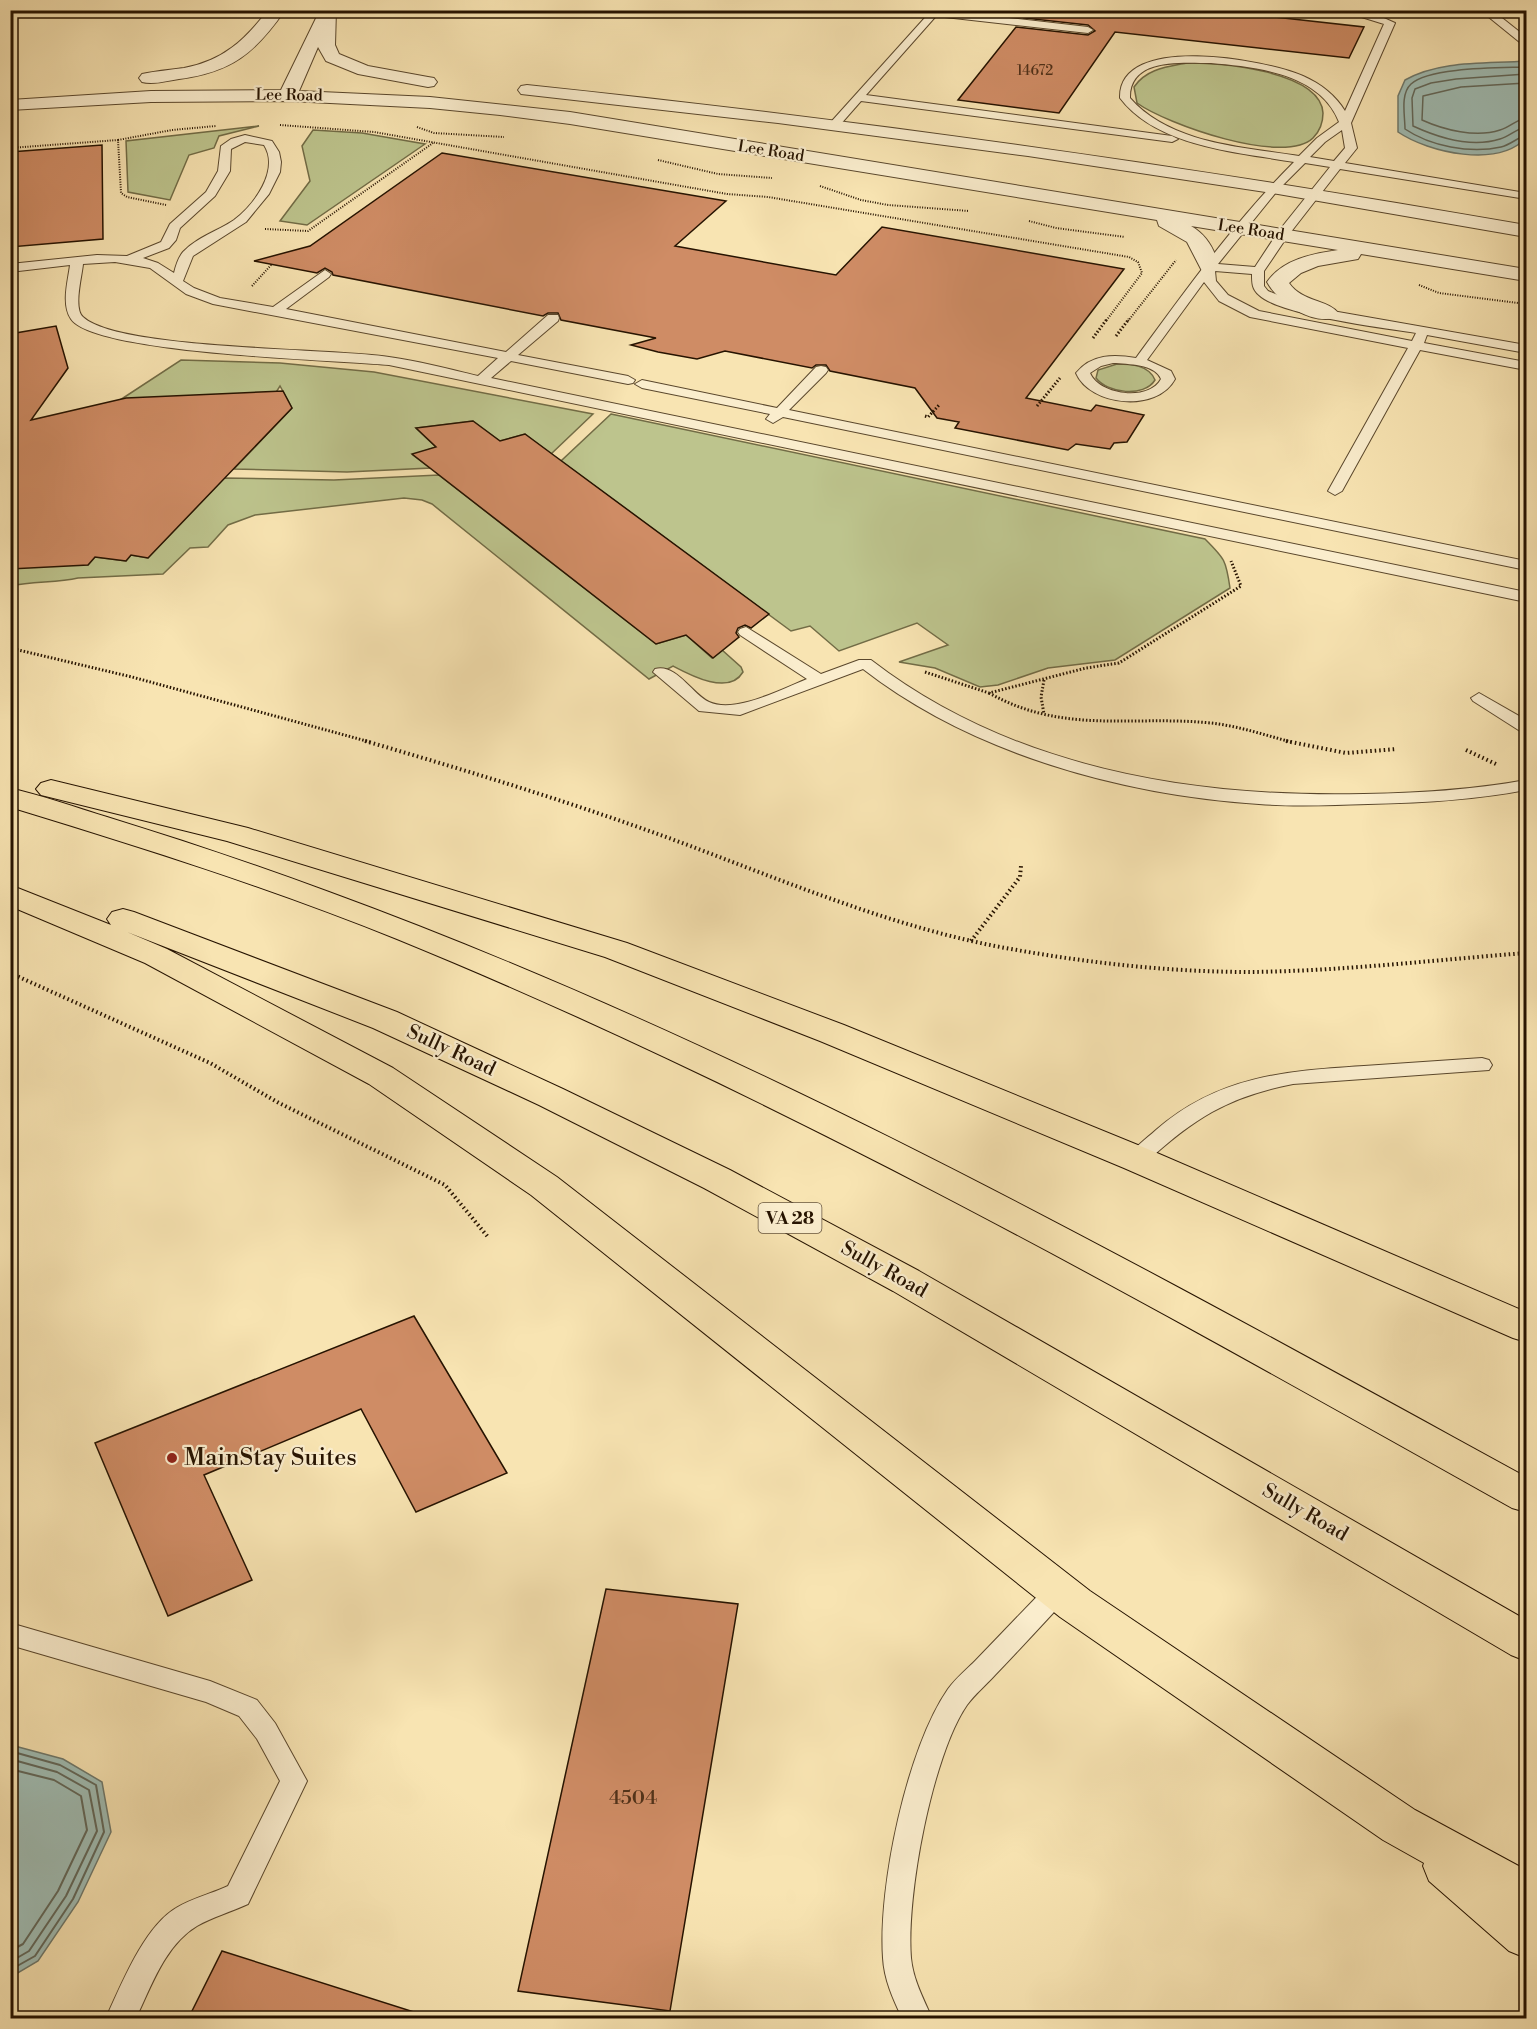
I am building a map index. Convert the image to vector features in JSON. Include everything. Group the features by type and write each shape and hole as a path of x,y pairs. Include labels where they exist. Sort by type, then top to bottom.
{"highway":[{"path":"10,781 99,799 237,834 616,951 832,1033 1137,1159 1527,1328"},
{"path":"10,797 182,850 328,902 463,954 729,1071 1043,1232 1527,1496"},
{"name":"Sully Road","path":"10,880 160,933 384,1020 551,1097 717,1179 906,1281 1527,1642"},
{"path":"10,894 156,956 381,1076 544,1186 1058,1591 1399,1825 1527,1894"},
{"path":"1399,1825 1527,1935"}],"street":[{"path":"237,94 244,72 278,10"},
{"path":"148,78 197,70 225,62 246,47 278,10"},
{"path":"288,94 327,10"},
{"path":"327,10 326,45 332,57 364,70 428,82"},
{"name":"Lee Road","path":"129,79 244,72"},
{"name":"Lee Road","path":"277,75 450,83"},
{"name":"Lee Road","path":"504,88 835,124 1074,157 1527,231"},
{"name":"Lee Road","path":"10,105 123,97 288,94 364,97 515,110 1527,275"},
{"path":"1115,207 1162,220 1192,235 1206,252 1209,267"},
{"path":"1327,313 1294,300 1280,288 1278,282 1289,269 1310,261 1363,254 1407,255"}],"lane":[{"path":"1140,361 1209,267 1273,189 1321,140 1346,122 1390,23 1362,11 1344,10"},
{"path":"1485,10 1527,42"},
{"path":"835,124 934,13 1088,30"},
{"path":"1213,145 1164,129 1140,114 1125,98 1124,90 1129,77 1137,70 1153,65 1198,60 1246,64 1287,73 1310,84 1331,99 1346,122 1352,148 1282,235 1258,271 1258,286 1264,294 1301,309 1527,349"},
{"path":"858,97 1213,145 1527,196"},
{"path":"1104,130 1134,126 1142,120 1140,114"},
{"path":"129,259 165,245 170,240 174,227 211,194 222,178 225,148 232,141 254,139 268,143 275,156 275,168 263,193 241,220 184,259 177,281"},
{"path":"10,268 49,266 101,258 129,259 155,266 189,291 226,303 275,310 507,356 1527,566"},
{"path":"77,261 73,310 77,319 99,332 141,341 198,348 370,358 757,436 1527,597"},
{"path":"1209,267 1258,271"},
{"path":"1209,267 1209,278 1214,288 1228,301 1247,312 1285,322 1527,366"},
{"path":"275,310 325,274"},
{"path":"481,380 553,318"},
{"path":"1335,491 1425,331"},
{"path":"1127,359 1140,361 1159,368 1166,375 1167,381 1164,386 1146,395 1117,396 1095,389 1084,379 1083,373 1087,368 1102,361 1127,359"},
{"path":"757,436 821,370"},
{"path":"746,632 820,680"},
{"path":"661,672 705,707 740,710 865,663 883,678 935,709 1017,747 1079,768 1154,787 1245,798 1305,801 1399,799 1527,785"},
{"path":"1479,698 1527,727"},
{"path":"1137,1159 1193,1112 1228,1095 1270,1081 1293,1077 1482,1065"},
{"path":"917,2019 897,1960 896,1932 911,1834 937,1737 957,1698 1058,1591"},
{"path":"10,1634 210,1692 248,1708 266,1731 294,1781 238,1895 185,1917 170,1931 156,1951 121,2019"}],"path":[{"path":"274,125 344,128 727,194 768,197 1129,257 1138,262 1142,273 1093,338"},
{"path":"414,125 420,130 434,133 511,137"},
{"path":"10,148 118,140 172,129 219,126"},
{"path":"118,140 121,193 127,197 167,205 162,210"},
{"path":"259,228 308,231 434,142"},
{"path":"652,159 718,174 778,179"},
{"path":"812,184 861,200 888,205 969,211"},
{"path":"1025,219 1056,228 1129,237"},
{"path":"1143,302 1178,257"},
{"path":"989,693 1086,668 1119,663 1241,586 1228,554"},
{"path":"10,648 109,670 400,750 641,828 857,910 918,930 1010,949 1114,963 1239,971 1284,971 1527,953"},
{"path":"883,678 895,671 912,668 989,693 1005,703 1074,720 1193,722 1227,725 1289,743 1346,753 1397,749"},
{"path":"1044,680 1041,697 1044,714"},
{"path":"971,940 1020,877 1022,866"},
{"path":"10,973 210,1063 279,1103 446,1185 488,1237"}],"green space":[{"path":"1187,63 1243,67 1287,78 1305,87 1318,99 1323,113 1322,123 1313,138 1298,145 1277,147 1252,145 1198,131 1152,112 1137,103 1134,87 1144,76 1157,70"},
{"path":"259,126 219,136 214,148 189,155 170,200 128,192 126,141"},
{"path":"313,130 362,133 425,144 307,225 280,221 310,181 302,146"},
{"path":"181,360 280,363 374,372 593,414 551,454 525,434 500,441 473,421 416,428 436,447 413,455 430,468 347,472 234,469 292,408 280,386 275,394 120,400"},
{"path":"1117,364 1144,368 1155,380 1143,389 1126,391 1108,387 1096,378 1098,370"},
{"path":"611,414 1205,539 1224,560 1230,588 1115,660 1048,668 998,685 980,687 935,668 899,662 948,645 917,623 839,651 810,626 791,631 561,461"},
{"path":"439,475 656,644 686,635 712,658 722,650 741,667 743,672 737,679 719,683 699,678 673,666 649,679 432,504 422,500 404,498 255,515 228,525 208,547 190,548 163,574 78,578 11,586 11,551 88,565 95,557 126,561 131,555 148,558 224,478 334,480"}],"water":[{"path":"1526,61 1526,138 1514,147 1499,153 1463,154 1427,146 1398,132 1398,96 1405,80 1433,69 1449,66"},
{"path":"11,1745 63,1759 102,1782 111,1832 78,1902 38,1961 11,1977"}],"building":[{"path":"1030,10 1212,10 1364,27 1349,58 1115,32 1059,113 958,100 1016,27 1088,35 1095,31 1088,25 1024,18"},
{"path":"102,145 103,239 10,247 10,152"},
{"path":"442,153 726,201 675,246 836,275 882,227 1124,269 1026,398 1091,411 1096,405 1144,415 1127,442 1114,443 1110,449 1076,444 1068,450 955,428 959,422 937,418 915,388 830,371 826,365 816,365 812,368 725,351 697,359 658,352 631,345 656,338 561,320 558,313 548,313 543,316 333,275 325,268 317,273 254,261 310,246"},
{"path":"56,326 68,368 31,420 126,398 283,391 292,408 148,558 131,555 126,561 95,557 88,565 10,569 10,334"},
{"path":"473,421 500,441 525,434 769,614 751,628 745,625 738,628 736,633 739,637 713,658 686,635 656,644 412,454 436,447 416,428"},
{"name":"MainStay Suites","path":"414,1316 507,1473 416,1512 361,1409 204,1475 252,1580 168,1616 95,1443"},
{"path":"606,1589 738,1604 670,2011 518,1991"},
{"path":"222,1951 414,2012 413,2019 188,2019"}],"place":[{"name":"MainStay Suites","path":"172,1458"}]}
